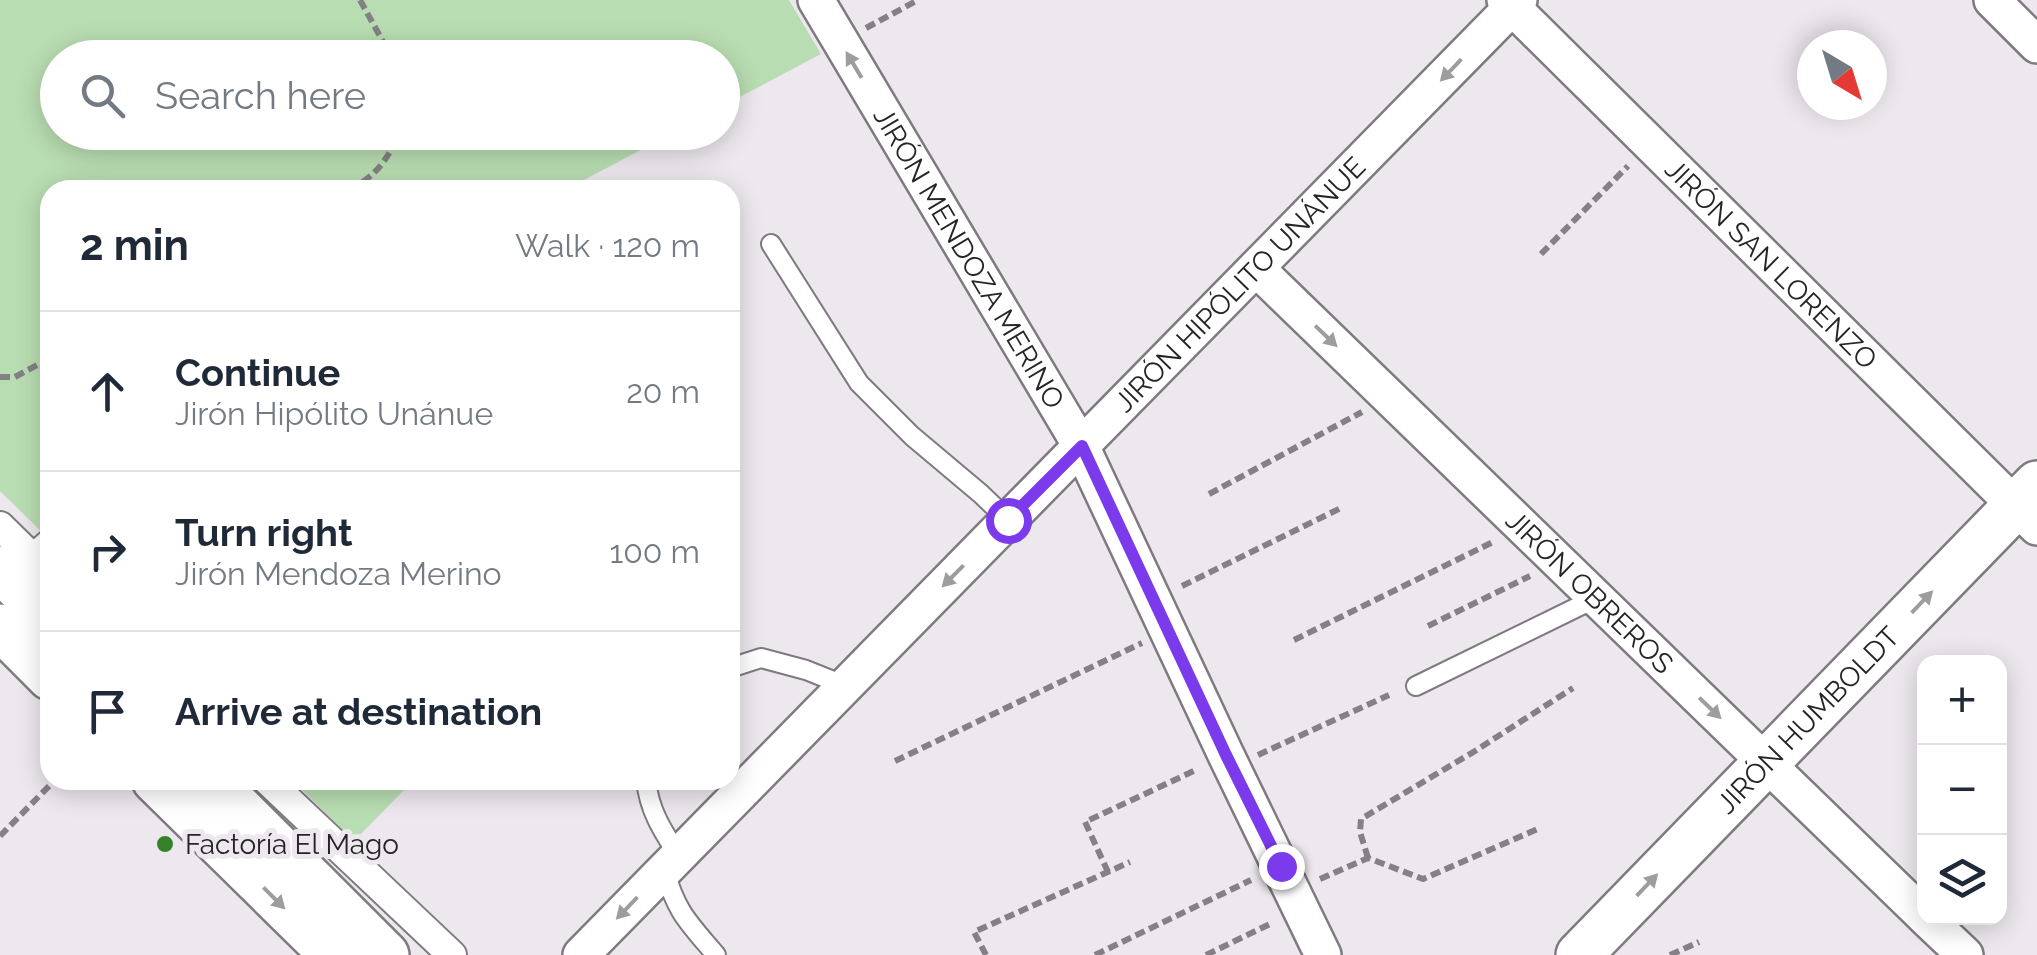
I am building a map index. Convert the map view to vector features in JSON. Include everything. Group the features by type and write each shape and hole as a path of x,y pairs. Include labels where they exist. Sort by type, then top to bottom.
{"street":[{"name":"JIRÓN MENDOZA MERINO","path":"816,0 1082,446 1323,955"},
{"path":"1992,0 2037,45"},
{"name":"JIRÓN SAN LORENZO","path":"1512,2 1649,144 2030,506"},
{"name":"JIRÓN HIPÓLITO UNÁNUE","path":"581,955 1512,2"},
{"name":"JIRÓN OBREROS","path":"1256,268 1917,909"},
{"name":"JIRÓN HUMBOLDT","path":"1579,955 1766,762 2030,506"},
{"path":"0,526 27,562 40,594"},
{"path":"0,627 40,666"},
{"path":"165,790 333,955"},
{"path":"221,790 386,955"},
{"path":"277,790 452,955"},
{"name":"JIRÓN OBREROS","path":"1933,925 1964,955"}],"lane":[{"path":"771,244 859,383 912,436 1008,520"},
{"path":"1416,686 1596,598"},
{"path":"740,665 760,658 846,686"},
{"path":"647,790 671,862 673,899 704,950"}],"path":[{"path":"360,0 382,40"},
{"path":"841,42 918,0"},
{"path":"1541,254 1649,144"},
{"path":"366,180 386,161 391,150"},
{"path":"0,378 16,378 40,364"},
{"path":"1210,494 1390,397"},
{"path":"894,760 1162,615 1343,507"},
{"path":"1294,640 1523,527"},
{"path":"1428,626 1559,562"},
{"path":"1368,858 1360,832 1361,818 1573,688"},
{"path":"1108,872 1085,822 1388,695"},
{"path":"0,836 46,790"},
{"path":"1094,955 1368,858 1423,878 1540,828"},
{"path":"986,955 974,932 1130,862"},
{"path":"1206,955 1292,888"},
{"path":"1670,955 1698,942"}],"green space":[{"path":"0,0 789,0 821,54 740,97 740,40 40,40 40,150 641,150 584,180 40,180 40,530 0,491"},
{"path":"302,790 404,790 354,841"}],"place":[{"name":"Factoría El Mago","path":"165,844"}],"route":[{"path":"1008,520 1082,446 1281,866"}]}
